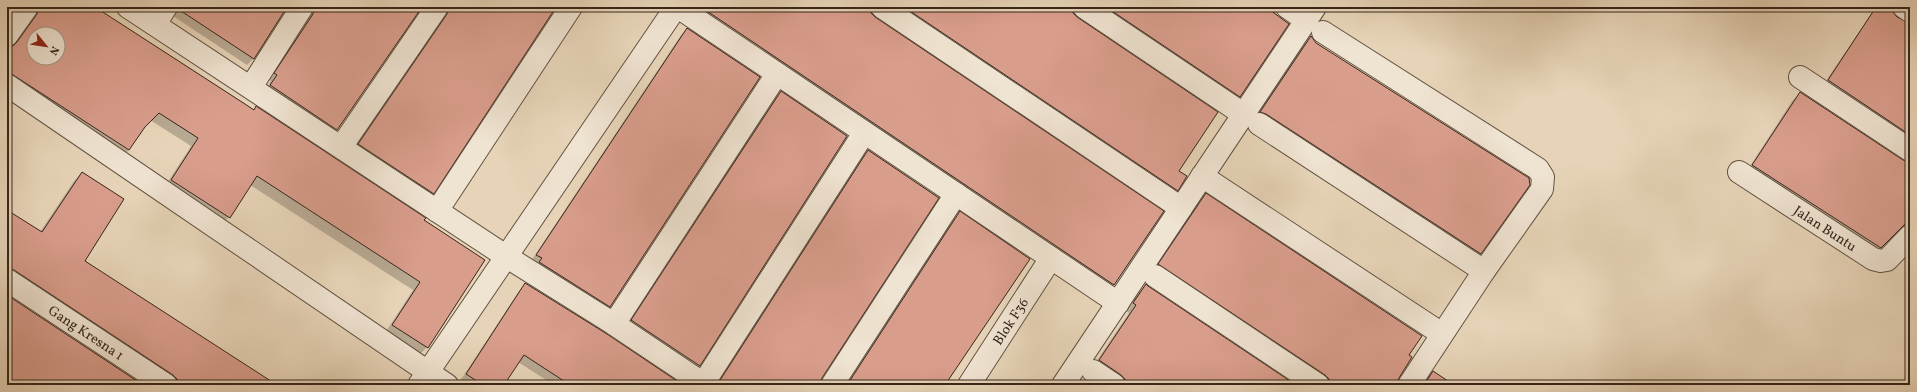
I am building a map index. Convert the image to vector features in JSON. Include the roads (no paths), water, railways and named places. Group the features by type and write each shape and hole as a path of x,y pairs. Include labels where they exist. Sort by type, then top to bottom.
{"street":[{"path":"7,35 27,7"},
{"path":"128,7 161,16 251,87 436,211 614,324 704,384 864,133"},
{"path":"251,87 302,7"},
{"path":"341,147 437,7"},
{"path":"436,211 572,7"},
{"path":"423,378 677,7 1118,303"},
{"path":"882,7 1181,208"},
{"path":"1084,7 1251,119 1484,271"},
{"path":"1287,7 1315,20 1538,169 1543,177 1542,189 1484,271 1409,385"},
{"path":"1904,7 1910,12"},
{"path":"1063,385 1202,176 1251,119 1315,20"},
{"path":"614,324 777,74"},
{"path":"1800,77 1910,150"},
{"path":"7,85 423,378 447,385"},
{"name":"Jalan Buntu","path":"1739,172 1873,259 1881,261 1887,260 1910,236"},
{"path":"1202,176 1442,334"},
{"path":"832,385 956,194"},
{"name":"Blok F36","path":"969,385 1051,258"},
{"path":"1155,276 1318,385"},
{"name":"Gang Kresna 1","path":"7,280 166,385"},
{"path":"1093,371 1114,385"}]}
